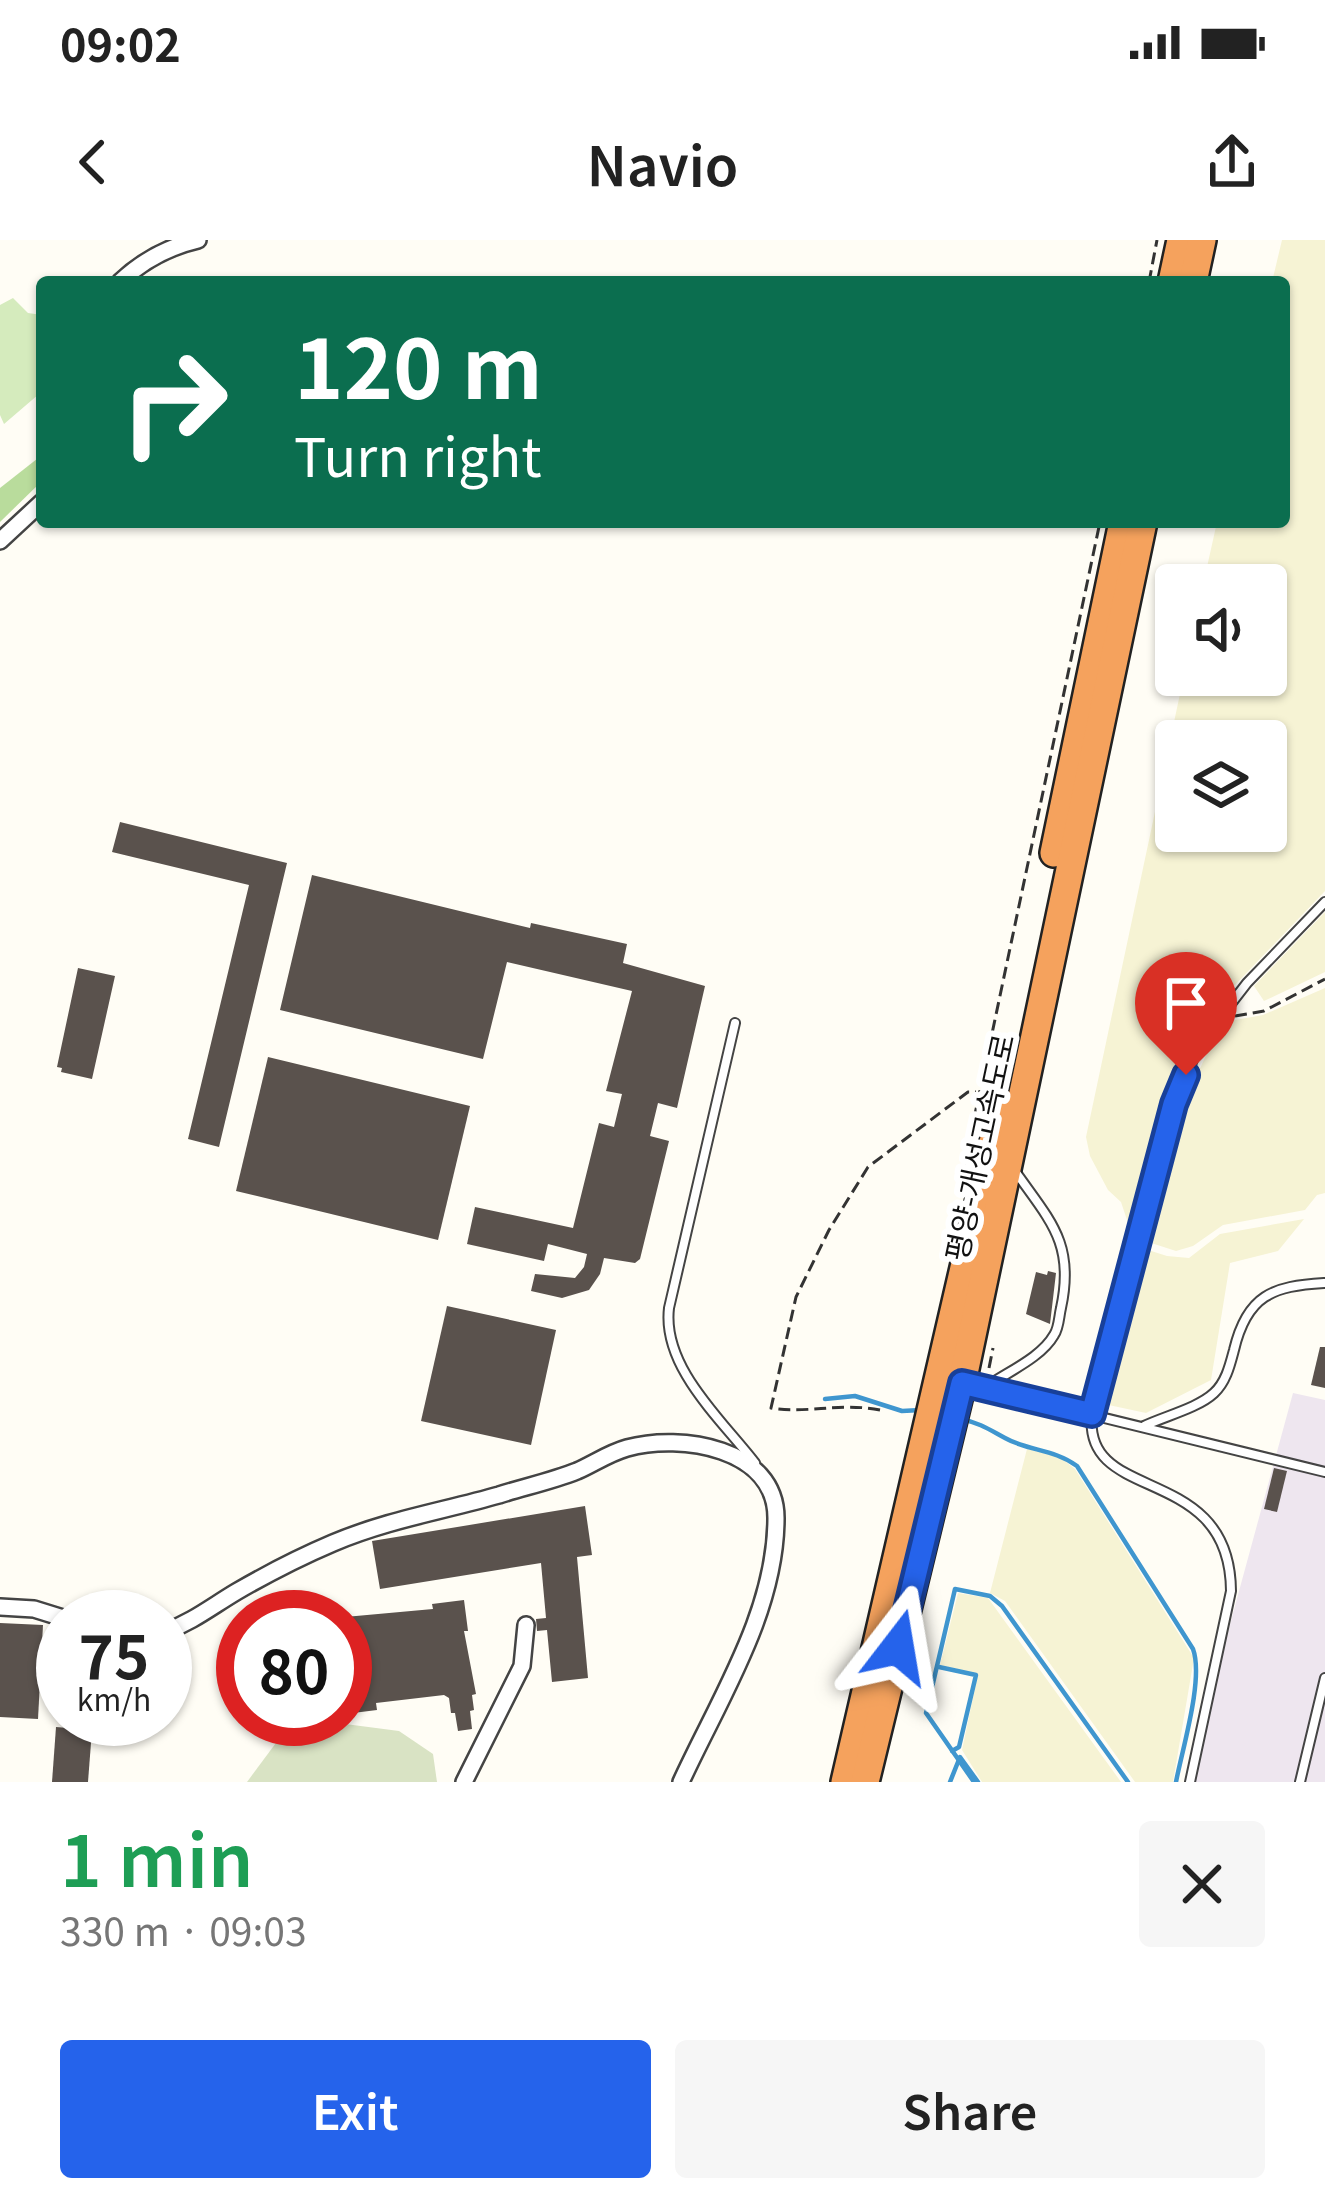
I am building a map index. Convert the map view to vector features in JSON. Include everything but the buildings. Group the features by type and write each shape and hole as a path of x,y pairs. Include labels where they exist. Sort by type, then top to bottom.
{"highway":[{"path":"1173,276 1181,240"},
{"path":"1194,276 1202,240"},
{"name":"평양-개성고속도로","path":"845,1782 954,1400 1004,1097 1122,528"},
{"name":"평양-개성고속도로","path":"865,1782 1009,1162 1142,528"}],"street":[{"path":"126,276 178,244 198,240"},
{"path":"0,541 36,508"},
{"path":"192,1623 233,1594 332,1543 397,1518 574,1473 626,1448 674,1442 720,1450 759,1469 772,1491 776,1517 769,1576 743,1653 682,1782"},
{"path":"0,1607 36,1611"},
{"path":"464,1782 522,1666 526,1625"}],"lane":[{"path":"1190,1782 1228,1609 1231,1560 1198,1509 1123,1474 1102,1457 1093,1438 1092,1414 1174,1104 1198,1045 1215,1019 1325,902"},
{"path":"736,1023 668,1328 679,1362 759,1469"},
{"path":"954,1400 1041,1349 1056,1334 1068,1277 1065,1252 1045,1212 1009,1162"},
{"path":"1143,1426 1213,1395 1228,1373 1237,1338 1253,1307 1281,1286 1324,1283"},
{"path":"954,1400 1092,1414 1325,1472"},
{"path":"1300,1782 1325,1678"}],"path":[{"path":"1150,276 1157,240"},
{"path":"880,1410 849,1404 798,1412 771,1408 796,1298 829,1230 868,1167 968,1092 978,1092 1099,528"},
{"path":"1215,1019 1264,1011 1325,979"}],"shaded area":[{"path":"1282,240 1325,240 1325,891 1212,1009 1182,1057 1166,1097 1132,1235 1121,1202 1108,1190 1090,1156 1086,1137 1155,812 1155,852 1287,852 1287,720 1174,720 1180,696 1287,696 1287,564 1208,564 1216,528 1290,528 1290,276 1273,276"},
{"path":"1325,912 1325,972 1264,1001 1254,986"},
{"path":"1325,988 1325,1193 1317,1195 1305,1210 1223,1225 1193,1246 1176,1251 1145,1241 1175,1122 1224,1022 1263,1015"},
{"path":"1304,1219 1278,1251 1230,1263 1211,1380 1146,1413 1104,1404 1145,1249 1189,1258 1220,1234"},
{"path":"1293,1393 1325,1400 1325,1782 1187,1782"},
{"path":"1027,1449 1060,1457 1075,1469 1194,1658 1173,1782 1135,1782 1005,1601 990,1593"},
{"path":"958,1593 988,1598 1121,1782 982,1782 962,1750 978,1674 940,1665"}],"green space":[{"path":"13,298 28,313 36,314 36,397 4,424 0,415 0,305"},
{"path":"36,460 36,487 0,522 0,488"},
{"path":"372,1727 399,1731 433,1754 437,1782 247,1782 274,1746 372,1746"}],"waterway":[{"path":"825,1399 855,1396 902,1411 921,1410"},
{"path":"961,1419 1077,1466 1193,1649 1194,1696 1176,1782"},
{"path":"974,1782 926,1713 955,1589 990,1596 1002,1606 1128,1782"},
{"path":"939,1667 976,1675 959,1747 952,1751"},
{"path":"950,1782 960,1757 978,1782"}],"route":[{"path":"898,1647 962,1383 1092,1414 1174,1104 1186,1075"}]}
